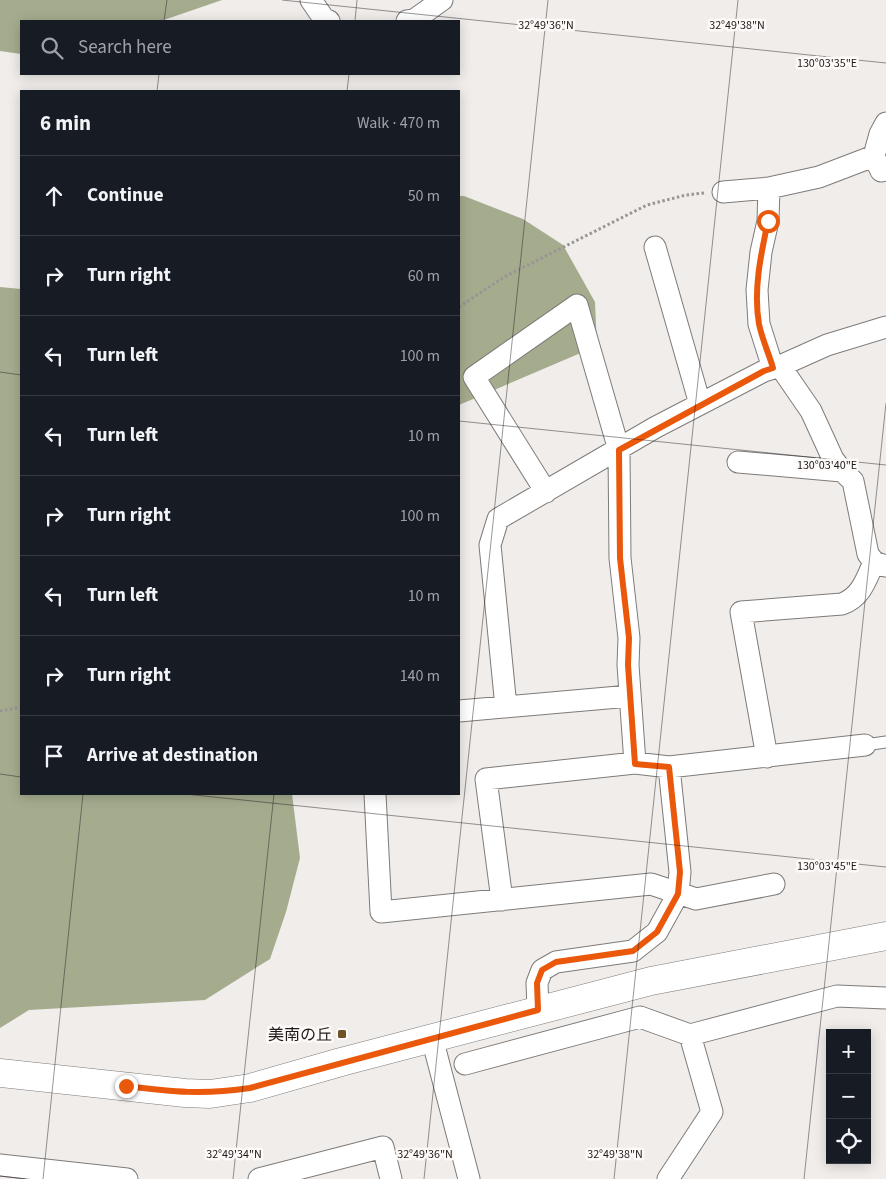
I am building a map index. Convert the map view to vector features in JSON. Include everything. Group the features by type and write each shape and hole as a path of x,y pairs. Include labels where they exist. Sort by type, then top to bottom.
{"street":[{"path":"311,0 326,20"},
{"path":"414,20 442,0"},
{"path":"722,192 768,188 880,163 880,134 886,123"},
{"path":"767,757 741,612 853,600 880,564 868,554 853,481 842,472 833,459 811,411 777,367 759,324 757,290 761,252 768,221 768,188"},
{"path":"655,247 700,404"},
{"path":"546,492 474,377 577,305 619,450 620,558 629,638 630,696 635,764"},
{"path":"506,707 490,545 498,519 700,404 764,371 828,345 886,327"},
{"path":"738,462 842,472"},
{"path":"460,711 630,696"},
{"path":"502,900 486,779 635,764 669,767 876,744"},
{"path":"538,1010 537,983 542,970 556,962 633,951 657,932 678,894 680,872 669,767"},
{"path":"375,795 382,912 651,884 696,899 774,884"},
{"path":"0,1073 184,1094 210,1094 250,1088 650,981 886,936"},
{"path":"465,1064 640,1017 690,1035 837,996 886,998"},
{"path":"668,1179 712,1112 690,1035"},
{"path":"432,1038 469,1179"},
{"path":"266,1178 382,1147 391,1179"},
{"path":"0,1165 34,1174 127,1179"}],"path":[{"path":"460,306 504,277 648,205 686,195 722,192"},
{"path":"0,711 20,707"}],"green space":[{"path":"0,0 222,0 164,20 20,20 20,54 0,51"},
{"path":"460,196 523,219 563,245 595,302 597,346 460,405"},
{"path":"0,287 20,289 20,795 292,795 300,858 286,912 270,959 205,1000 29,1010 0,1028"}],"place":[{"name":"美南の丘","path":"342,1034"}],"route":[{"path":"126,1086 184,1094 210,1094 250,1088 538,1010 537,983 542,970 556,962 633,951 657,932 678,894 680,872 669,767 635,764 628,665 629,638 620,558 619,450 656,427 773,368 759,324 757,290 761,252 768,221"}]}
